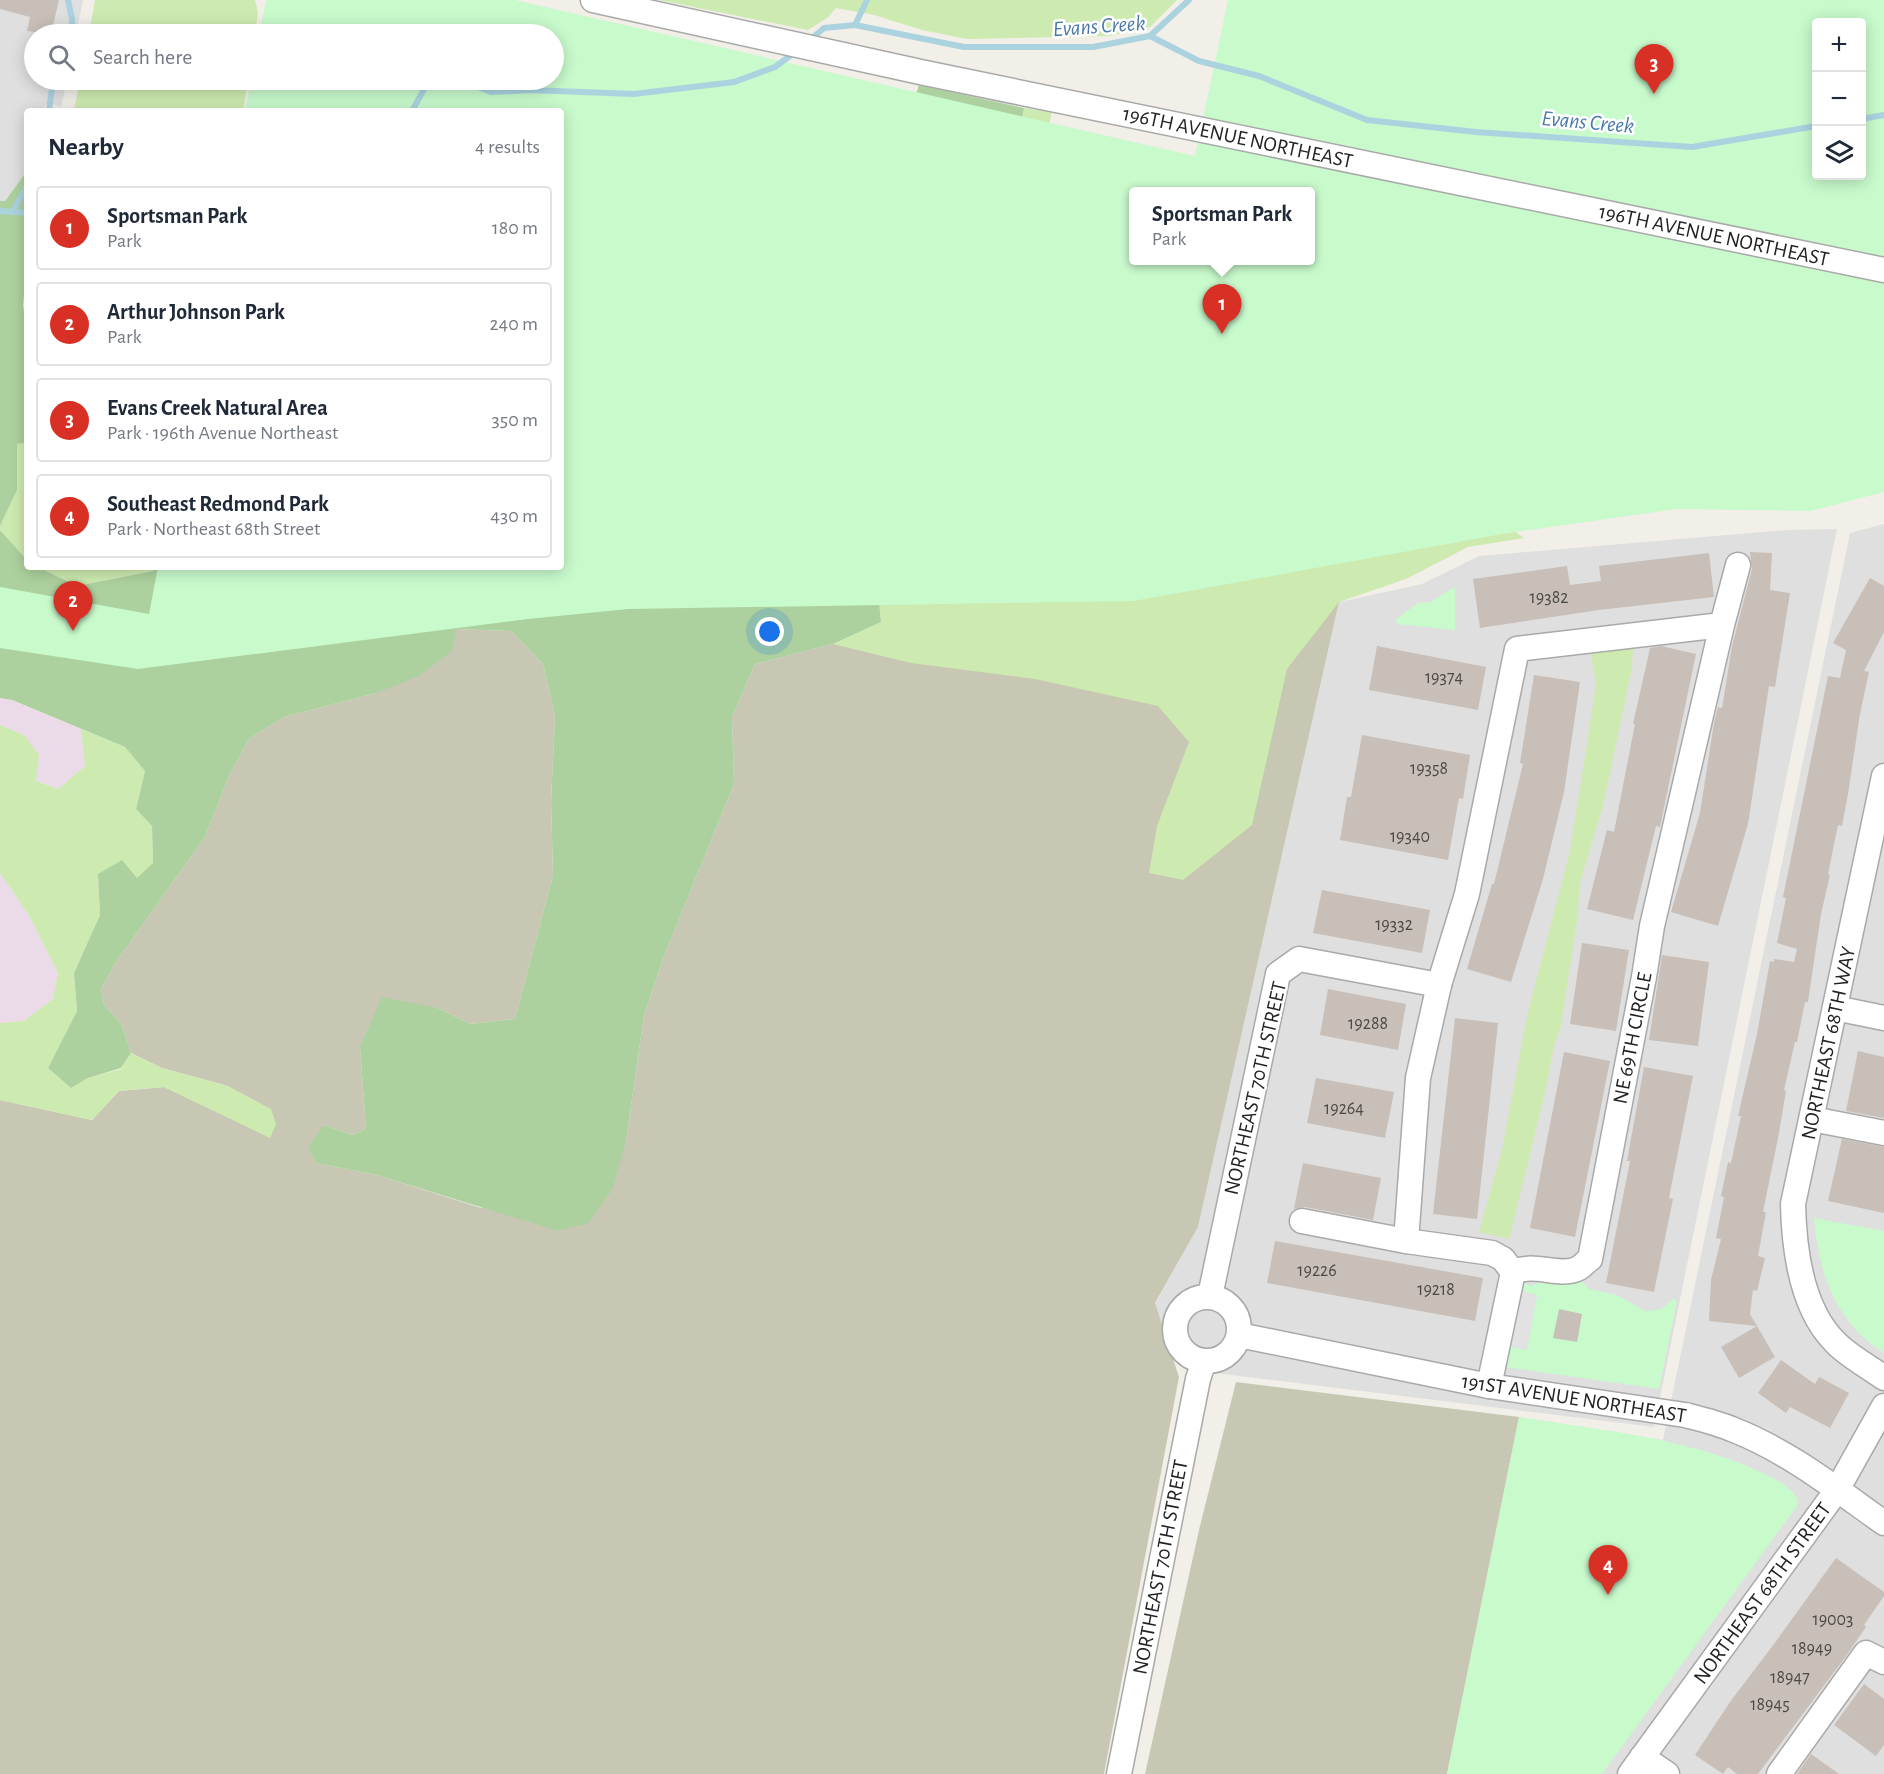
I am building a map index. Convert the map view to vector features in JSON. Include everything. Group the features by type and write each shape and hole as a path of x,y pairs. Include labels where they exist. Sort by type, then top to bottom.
{"street":[{"name":"196TH AVENUE NORTHEAST","path":"593,0 820,50 1884,270"},
{"name":"NE 69TH CIRCLE","path":"1513,1272 1533,1267 1563,1272 1578,1269 1590,1258 1652,926 1722,625 1738,566"},
{"path":"1406,1241 1418,1078 1439,985 1467,894 1517,649 1722,625"},
{"name":"NORTHEAST 68TH WAY","path":"1883,788 1793,1204 1794,1240 1812,1311 1835,1343 1884,1378"},
{"name":"NORTHEAST 70TH STREET","path":"1210,1296 1278,974 1299,959 1439,985"},
{"path":"1835,1008 1884,1018"},
{"path":"1812,1119 1884,1133"},
{"path":"1302,1221 1406,1241 1492,1253 1503,1259 1513,1272 1489,1386"},
{"path":"1210,1296 1227,1302 1233,1309 1239,1326 1239,1335 1226,1355 1212,1361 1204,1361 1187,1354 1180,1348 1174,1330 1175,1321 1184,1305 1200,1297 1210,1296"},
{"name":"191ST AVENUE NORTHEAST","path":"1239,1335 1489,1386 1684,1415 1707,1421 1734,1430 1776,1450 1884,1523"},
{"name":"NORTHEAST 70TH STREET","path":"1119,1774 1204,1361"},
{"name":"NORTHEAST 68TH STREET","path":"1636,1765 1837,1490 1884,1406"},
{"path":"1779,1774 1875,1657"},
{"path":"1636,1765 1667,1774"}],"shaded area":[{"path":"0,0 83,0 78,24 24,24 24,90 65,90 61,107 47,103 44,108 24,108 24,175 5,201 0,201"},
{"path":"1884,524 1884,1774 1447,1774 1519,1417 1663,1440 1850,533"},
{"path":"1837,529 1654,1427 1214,1373 1208,1375 1192,1372 1174,1361 1155,1304 1198,1227 1339,602 1422,584 1479,556 1787,530"},
{"path":"1339,602 1198,1227 1155,1303 1179,1377 1104,1774 0,1774 0,1100 92,1120 119,1091 164,1087 270,1137 228,1086 162,1068 131,1053 122,1025 104,1004 101,989 116,962 205,837 229,776 249,739 284,717 376,693 456,629 511,631 543,664 555,715 551,802 553,875 515,1019 470,1024 438,1008 360,1047 366,1129 353,1135 324,1125 316,1163 377,1175 481,1208 626,1141 644,1015 663,959 734,784 732,717 755,664 833,644"},
{"path":"0,698 11,700 81,729 85,766 58,789 36,781 24,735 0,725"},
{"path":"0,873 28,914 58,973 53,999 24,1021 0,1023"},
{"path":"1520,1290 1537,1296 1527,1349 1507,1346"},
{"path":"1236,1382 1519,1417 1447,1774 1145,1774 1199,1530"}],"green space":[{"path":"95,0 255,0 258,12 256,24 91,24"},
{"path":"266,0 515,0 1195,156 1228,0 1884,0 1884,492 1811,511 1677,509 1502,534 1134,601 628,609 528,619 138,669 0,648 0,587 149,614 157,570 564,570 564,108 246,108 249,90 564,90 564,24 261,24"},
{"path":"659,0 1177,0 1150,27 1109,36 967,39 922,30 874,15 836,8 827,18 808,30"},
{"path":"919,85 1024,108 1007,191 878,591 881,622 833,644 755,664 732,717 734,784 663,959 644,1015 626,1141 613,1188 589,1223 558,1231 377,1175 316,1163 308,1148 324,1125 353,1135 366,1129 360,1047 382,997 438,1008 470,1024 515,1019 553,875 551,802 555,715 543,664 511,631 456,629 452,651 419,676 376,693 284,717 249,739 229,776 205,837 116,962 101,989 104,1004 122,1025 131,1053 121,1068 88,1078 71,1088 48,1068 77,1011 74,973 100,915 98,874 122,860 137,878 153,863 152,826 136,809 145,771 125,747 12,700 0,698 0,530 24,557 24,570 44,570 77,586 153,570 564,570 564,563 900,145"},
{"path":"78,90 246,90 243,108 75,108"},
{"path":"1024,108 1052,112 1036,181 1129,256 1129,265 1141,265 1524,538 1468,547 1406,579 1339,602 1287,669 1252,825 1183,880 1149,873 1157,826 1189,742 1158,706 1035,679 911,663 833,644 881,622 878,591 1007,191"},
{"path":"24,175 24,443 17,444 17,490 0,526 0,201 5,201"},
{"path":"24,443 24,557 0,530 17,490 17,444"},
{"path":"44,570 153,570 153,571 77,586"},
{"path":"1455,587 1455,630 1397,624 1396,619 1418,603 1430,602"},
{"path":"1633,647 1632,667 1604,802 1580,883 1577,922 1560,1030 1554,1046 1544,1097 1509,1239 1479,1232 1502,1150 1527,1016 1570,851 1596,685 1591,653"},
{"path":"0,725 24,735 39,755 36,781 58,789 85,766 81,729 125,747 145,771 136,809 152,826 153,863 137,879 98,874 100,915 74,973 77,1011 48,1068 71,1088 88,1078 121,1069 131,1053 162,1068 228,1086 271,1109 276,1124 270,1138 164,1087 119,1091 92,1120 0,1100 0,1023 24,1021 53,999 58,973 28,914 0,873"},
{"path":"1814,1218 1884,1231 1884,1353 1853,1326 1841,1311 1832,1294 1820,1258"},
{"path":"1581,1280 1589,1289 1617,1295 1645,1311 1661,1309 1673,1299 1677,1301 1659,1389 1504,1367 1508,1346 1526,1350 1532,1324 1515,1319 1516,1313 1533,1316 1537,1295 1520,1290 1525,1283 1530,1286 1541,1282 1561,1285"},
{"path":"1519,1417 1640,1436 1700,1450 1729,1459 1769,1476 1786,1486 1798,1500 1797,1506 1602,1774 1447,1774"}],"building":[{"path":"0,0 59,0 53,24 28,24 30,17 0,9"},
{"path":"1750,552 1772,553 1770,590 1790,593 1775,687 1769,686 1748,824 1718,926 1671,912 1700,813 1714,723 1718,707 1722,708 1732,646 1752,569"},
{"path":"1709,553 1714,597 1599,610 1480,628 1473,579 1567,566 1570,585 1601,581 1599,566"},
{"path":"1870,578 1884,586 1884,632 1864,671 1869,672 1842,826 1838,825 1828,874 1830,875 1821,914 1808,1002 1805,1002 1784,1090 1786,1091 1763,1212 1766,1212 1758,1256 1765,1258 1757,1291 1753,1290 1750,1314 1757,1326 1709,1321 1711,1280 1721,1239 1716,1238 1724,1197 1721,1196 1741,1116 1738,1116 1757,1034 1770,961 1774,962 1774,959 1794,962 1797,949 1777,943 1786,898 1783,897 1828,676 1840,678 1846,650 1833,643"},
{"path":"1377,646 1486,667 1478,710 1369,690"},
{"path":"1661,646 1696,654 1660,827 1656,826 1633,920 1587,909 1607,830 1614,832 1635,724 1633,724 1650,648"},
{"path":"1534,675 1580,682 1564,792 1543,879 1511,982 1467,969 1492,884 1494,884 1523,764 1520,763"},
{"path":"1362,735 1470,755 1463,799 1459,798 1448,860 1340,840 1347,797 1351,797"},
{"path":"1322,890 1430,910 1422,953 1313,933"},
{"path":"1582,943 1629,950 1616,1031 1570,1024"},
{"path":"1662,955 1709,962 1698,1046 1649,1040"},
{"path":"1328,989 1406,1004 1398,1050 1320,1035"},
{"path":"1455,1018 1498,1023 1477,1219 1433,1214"},
{"path":"1858,1051 1884,1057 1884,1118 1846,1111"},
{"path":"1564,1052 1610,1061 1575,1237 1530,1228"},
{"path":"1644,1067 1693,1076 1669,1198 1673,1199 1654,1292 1606,1283 1630,1161 1627,1161"},
{"path":"1316,1078 1394,1092 1385,1138 1307,1123"},
{"path":"1842,1139 1884,1147 1884,1213 1828,1201"},
{"path":"1303,1163 1381,1178 1373,1220 1305,1207 1294,1209"},
{"path":"1275,1241 1483,1278 1475,1321 1267,1283"},
{"path":"1559,1309 1582,1314 1577,1342 1553,1338"},
{"path":"1757,1326 1775,1357 1739,1378 1721,1347"},
{"path":"1781,1360 1815,1384 1819,1377 1849,1393 1830,1428 1790,1407 1786,1413 1758,1393"},
{"path":"1836,1558 1884,1592 1884,1596 1846,1656 1758,1774 1737,1774 1728,1767 1723,1774 1695,1755 1730,1702"},
{"path":"1864,1684 1884,1699 1884,1745 1876,1756 1834,1725"},
{"path":"1811,1754 1839,1774 1797,1774"}],"waterway":[{"path":"68,0 72,24"},
{"path":"855,25 867,0"},
{"path":"1150,36 1189,0"},
{"name":"Evans Creek","path":"810,40 824,28 855,25 964,47 1093,47 1150,36 1199,61 1259,76 1367,120 1476,132 1692,147 1812,127"},
{"name":"Evans Creek","path":"530,90 634,94 734,82 775,67 795,52"},
{"path":"49,108 52,90"},
{"name":"Evans Creek","path":"414,108 424,90"},
{"name":"Evans Creek","path":"486,90 491,92 530,90"},
{"name":"Evans Creek","path":"1866,118 1884,115"},
{"path":"13,211 24,191"},
{"name":"Evans Creek","path":"0,211 24,213"}],"place":[{"name":"Evans Creek Natural Area","path":"1654,94"},
{"name":"Sportsman Park","path":"1222,334"},
{"name":"Arthur Johnson Park","path":"73,631"},
{"name":"Southeast Redmond Park","path":"1608,1595"}]}
